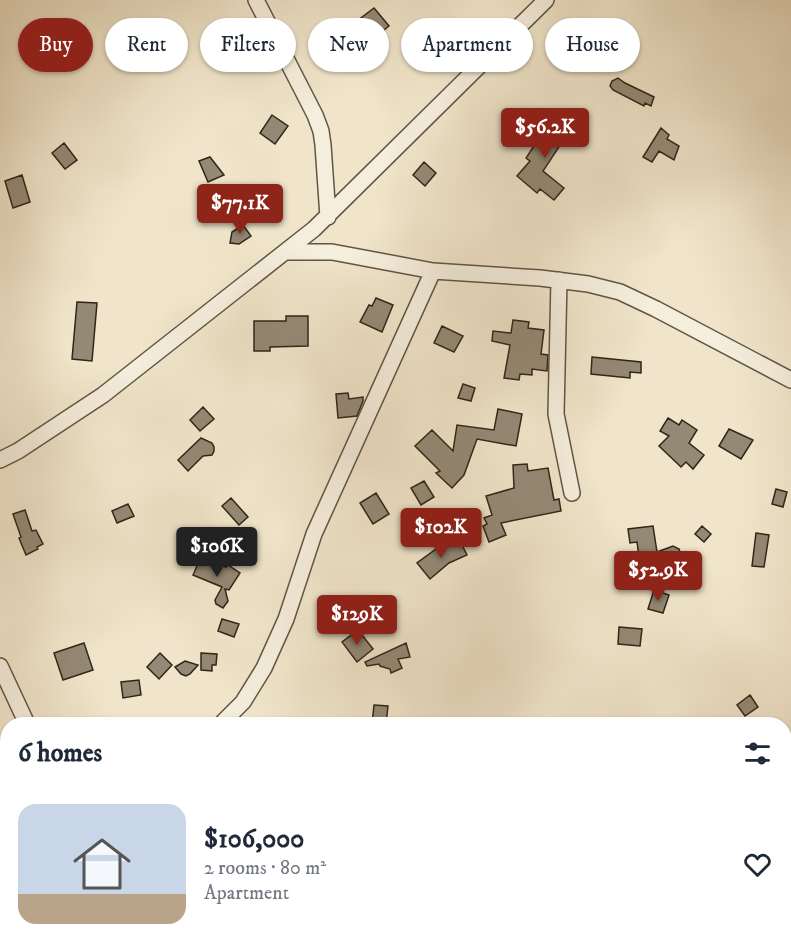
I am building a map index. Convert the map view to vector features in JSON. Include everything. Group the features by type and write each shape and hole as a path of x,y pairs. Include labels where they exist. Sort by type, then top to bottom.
{"street":[{"path":"256,0 321,131 328,217"},
{"path":"0,460 18,451 103,395 328,217 546,0"},
{"path":"286,252 332,252 433,271 559,280 620,292 791,380"},
{"path":"228,717 243,702 264,668 286,619 314,534 433,271"},
{"path":"559,280 556,414 572,493"},
{"path":"0,666 24,717"}],"building":[{"path":"374,8 382,18 361,18"},
{"path":"618,78 654,97 651,106 645,103 644,106 613,90 610,86 612,81"},
{"path":"272,115 288,126 275,144 260,133"},
{"path":"554,115 572,127 543,171 564,188 554,200 540,189 537,193 517,176 530,161 526,158"},
{"path":"661,128 669,135 667,139 679,146 674,160 659,151 652,162 643,157"},
{"path":"64,143 77,160 65,169 52,153"},
{"path":"210,157 224,175 208,182 199,161"},
{"path":"424,162 436,173 425,186 413,175"},
{"path":"22,175 30,202 13,208 5,181"},
{"path":"243,225 251,236 239,244 230,243 232,232"},
{"path":"376,298 393,305 382,332 360,322 369,305 372,306"},
{"path":"77,302 97,303 92,361 72,359"},
{"path":"286,316 308,316 308,346 270,347 270,351 254,351 254,321 286,321"},
{"path":"513,320 529,322 528,328 544,330 541,354 548,355 547,371 532,369 532,375 520,374 519,380 504,378 510,345 492,341 493,331 511,333"},
{"path":"442,326 463,336 454,352 434,343"},
{"path":"592,357 641,362 641,373 630,372 630,378 591,374"},
{"path":"463,384 475,388 471,401 458,398"},
{"path":"348,393 349,399 363,397 357,416 338,418 336,394"},
{"path":"203,407 214,419 200,431 190,420"},
{"path":"498,409 522,414 516,446 477,439 464,475 452,488 436,473 440,471 415,446 432,430 453,451 457,425 494,430"},
{"path":"668,418 679,425 682,420 697,430 689,443 704,455 693,469 686,462 681,467 659,446 669,436 660,431"},
{"path":"729,429 753,440 741,459 719,446"},
{"path":"201,438 212,443 214,451 212,455 203,456 188,471 178,460"},
{"path":"527,464 528,471 548,468 554,500 559,499 561,511 501,523 506,535 489,542 483,526 487,524 484,518 492,515 486,496 514,488 513,465"},
{"path":"424,481 434,497 421,505 411,488"},
{"path":"776,489 787,492 783,507 772,504"},
{"path":"376,493 389,514 373,524 360,503"},
{"path":"231,498 248,517 239,525 222,506"},
{"path":"128,504 134,516 117,523 112,511"},
{"path":"25,510 32,531 36,530 43,544 26,555 13,514"},
{"path":"653,526 657,552 673,546 679,549 675,569 653,565 655,555 639,557 637,542 630,543 628,529"},
{"path":"702,526 711,534 704,542 695,534"},
{"path":"756,533 769,535 764,567 752,566"},
{"path":"460,541 467,555 449,563 430,579 417,563 436,549 438,551"},
{"path":"201,557 226,567 228,565 240,573 229,590 225,589 228,601 223,608 216,604 215,600 222,587 193,575"},
{"path":"654,590 669,595 663,613 648,609"},
{"path":"222,619 239,624 234,637 218,631"},
{"path":"619,627 642,629 640,646 618,644"},
{"path":"358,630 373,649 357,662 342,642"},
{"path":"84,643 93,670 63,680 54,653"},
{"path":"406,643 410,657 398,659 402,668 391,673 390,669 379,664 367,666 365,662"},
{"path":"160,653 172,665 159,679 147,667"},
{"path":"201,653 217,654 216,665 212,665 212,671 201,670"},
{"path":"185,661 198,665 186,676 175,667"},
{"path":"139,680 141,695 123,698 121,682"},
{"path":"750,695 758,707 745,716 737,705"},
{"path":"374,705 388,706 387,717 373,717"}]}
